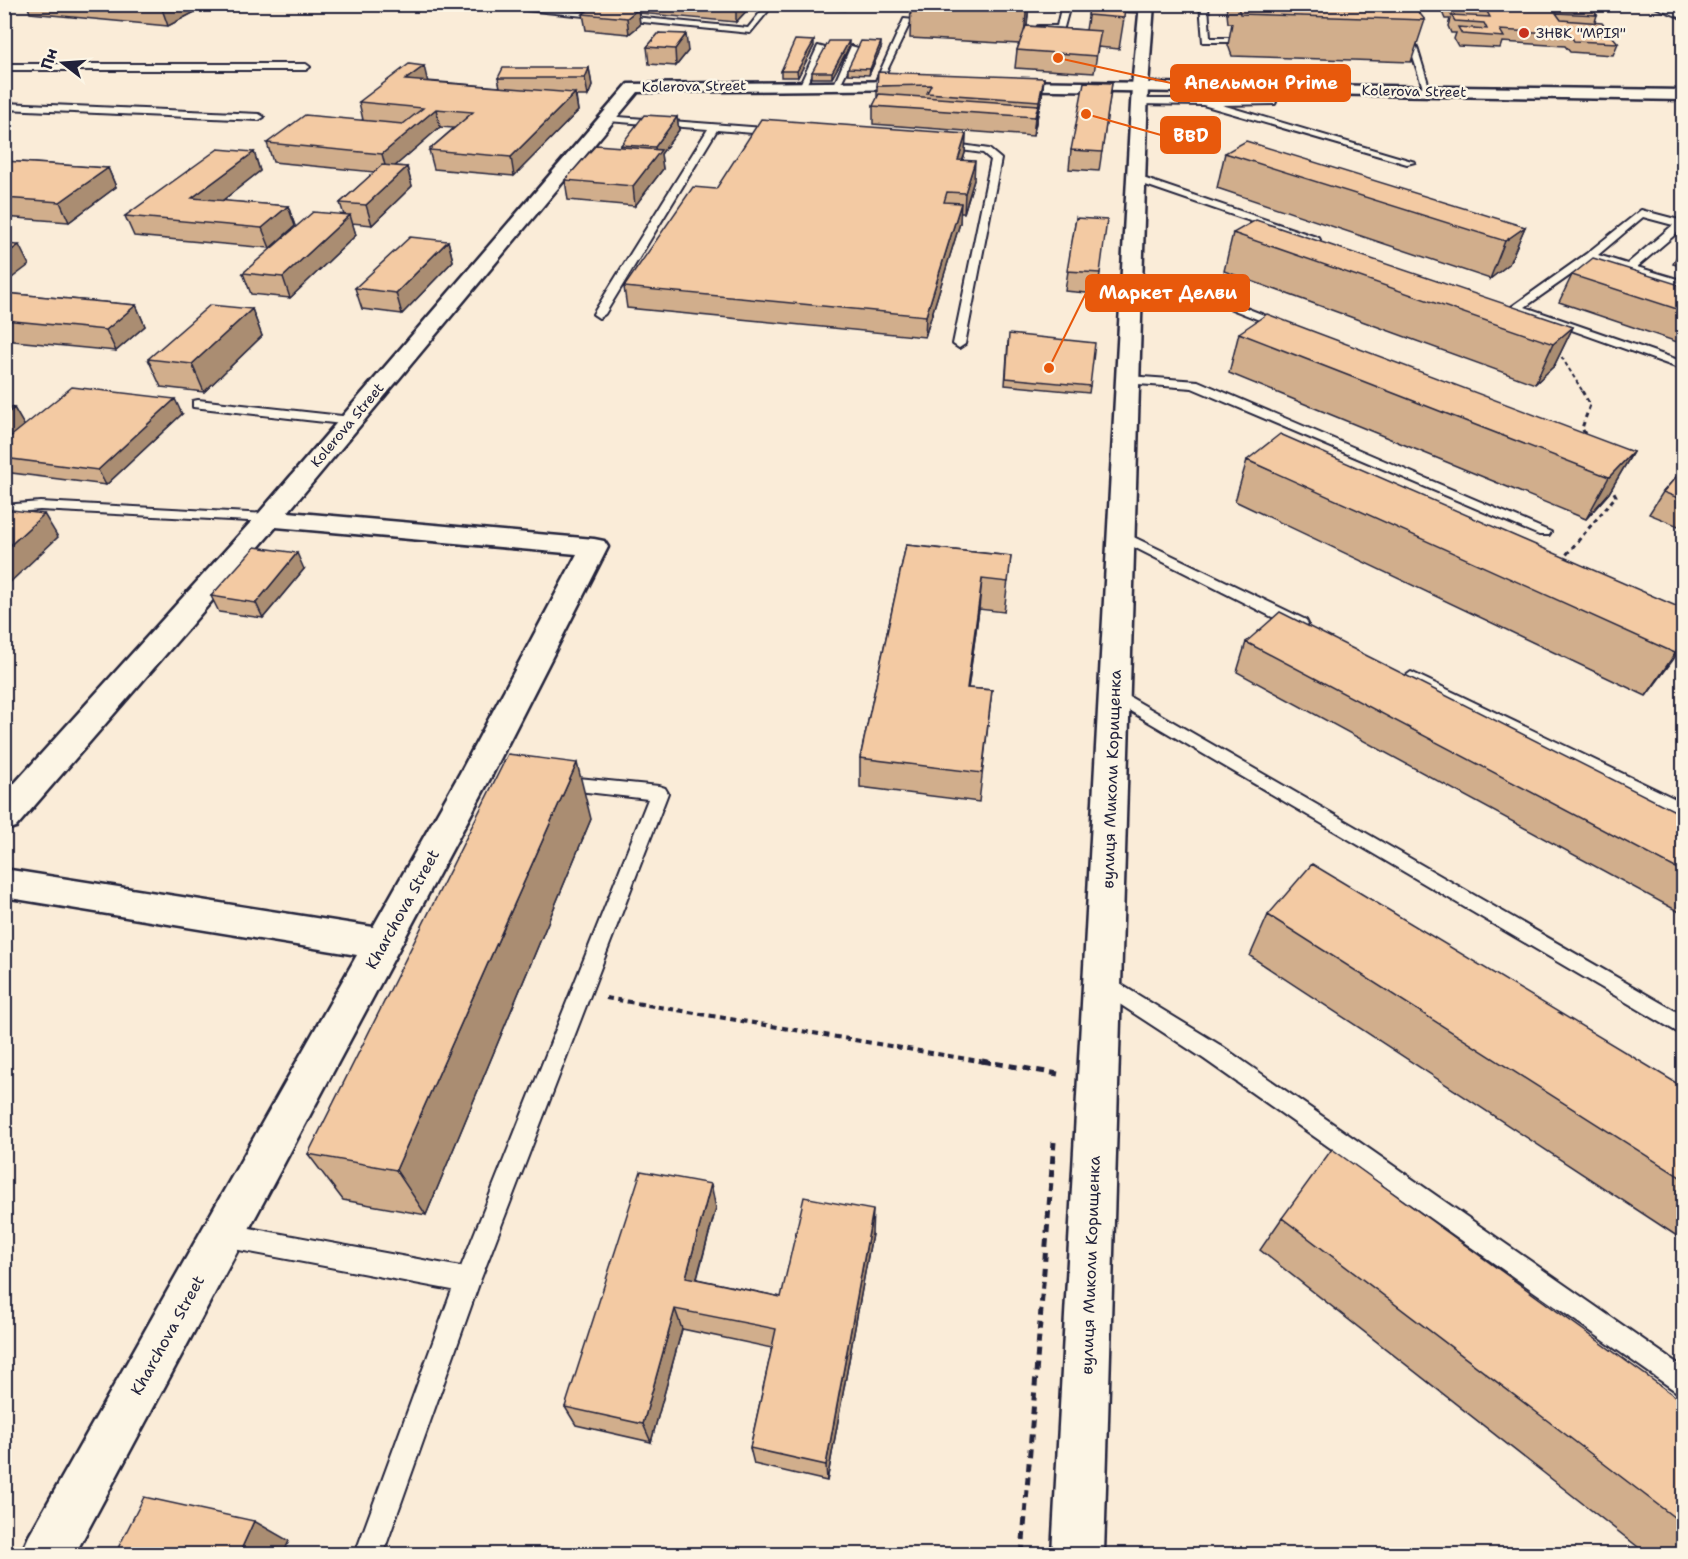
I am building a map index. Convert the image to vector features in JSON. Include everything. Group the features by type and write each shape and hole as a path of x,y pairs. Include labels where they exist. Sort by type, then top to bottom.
{"street":[{"name":"вулиця Миколи Корищенка","path":"1078,1554 1139,94 1147,7"},
{"name":"Kolerova Street","path":"4,818 269,518 634,87 641,85 936,86"},
{"name":"Kolerova Street","path":"984,86 1139,94 1428,91 1683,94"},
{"name":"Kharchova Street","path":"47,1554 383,944 487,777 594,547 269,518"},
{"path":"4,884 383,944"}],"lane":[{"path":"470,4 750,31 771,4"},
{"path":"1204,4 1206,40 1264,41"},
{"path":"1651,4 1683,17"},
{"path":"1026,27 1060,29 1066,6 1147,7"},
{"path":"876,85 907,21 916,17 936,22"},
{"path":"1390,45 1413,46 1428,91"},
{"path":"802,85 820,48"},
{"path":"836,85 854,48"},
{"path":"4,67 306,67"},
{"path":"1139,94 1203,102 1272,102"},
{"path":"1203,102 1410,162"},
{"path":"4,106 259,117"},
{"path":"608,118 783,133"},
{"path":"599,314 714,128"},
{"path":"933,144 986,151 996,159 959,344"},
{"path":"1137,179 1326,244"},
{"path":"1682,222 1641,213 1590,256 1510,307 1683,366"},
{"path":"1629,268 1682,222"},
{"path":"1590,256 1683,285"},
{"path":"1132,291 1198,292 1296,330"},
{"path":"1128,380 1194,384 1544,532"},
{"path":"198,404 351,421"},
{"path":"4,509 40,506 269,518"},
{"path":"1121,536 1312,630"},
{"path":"1397,672 1683,811"},
{"path":"1114,694 1683,1027"},
{"path":"369,1554 468,1281 659,793 544,782"},
{"path":"1102,982 1212,1052 1683,1384"},
{"path":"223,1234 468,1281"}],"path":[{"path":"1538,316 1590,405 1582,428 1591,447"},
{"path":"1559,564 1616,496 1606,477"},
{"path":"1677,644 1683,661"},
{"path":"580,993 1058,1074"}],"building":[{"path":"112,4 172,4 162,9"},
{"path":"1090,4 1125,4 1124,18 1088,15"},
{"path":"1237,4 1417,10 1425,20 1240,14"},
{"path":"1447,4 1507,4 1592,9 1597,15 1556,13 1561,20 1602,23 1607,29 1577,28 1582,34 1612,36 1618,43 1574,41 1570,34 1500,30 1504,37 1462,34 1458,27 1487,29 1484,23 1455,21 1451,15 1490,17 1486,10 1448,8"},
{"path":"595,5 638,9 627,18 583,14"},
{"path":"1026,26 1101,31 1096,56 1017,50"},
{"path":"659,33 686,34 675,49 647,47"},
{"path":"795,40 814,41 797,71 781,71"},
{"path":"829,41 849,41 832,72 812,72"},
{"path":"861,41 881,42 870,69 848,68"},
{"path":"409,64 424,66 405,80 575,93 511,157 429,150 473,112 436,109 382,154 267,143 305,115 403,124 423,108 359,102"},
{"path":"503,68 589,68 585,78 498,78"},
{"path":"878,72 1044,78 1039,101 927,93 931,85 877,86"},
{"path":"1084,82 1112,83 1102,152 1071,150"},
{"path":"879,94 1038,105 1035,117 873,106"},
{"path":"644,115 677,117 655,147 621,145"},
{"path":"761,119 966,134 958,160 975,161 965,193 947,192 944,202 961,203 926,316 624,287 693,187 716,189"},
{"path":"1246,141 1525,227 1505,241 1225,153"},
{"path":"596,145 661,150 633,186 565,180"},
{"path":"218,149 254,152 192,198 288,206 262,228 125,216"},
{"path":"4,161 108,168 60,202 4,198"},
{"path":"382,165 407,167 366,205 340,203"},
{"path":"313,212 350,215 283,277 243,273"},
{"path":"1076,218 1107,220 1100,273 1067,271"},
{"path":"1256,220 1573,327 1553,344 1233,233"},
{"path":"410,237 448,241 396,293 355,288"},
{"path":"4,244 19,245 4,255"},
{"path":"1593,258 1683,286 1683,311 1572,275"},
{"path":"4,293 136,305 106,330 4,320"},
{"path":"210,305 252,309 192,364 148,359"},
{"path":"1267,314 1633,452 1609,477 1239,333"},
{"path":"1009,334 1095,343 1090,386 1006,378"},
{"path":"72,387 175,399 98,470 4,458 4,442"},
{"path":"4,407 14,408 4,416"},
{"path":"1280,434 1683,609 1683,642 1675,653 1247,460"},
{"path":"1683,469 1683,500 1663,492"},
{"path":"4,509 44,514 4,551"},
{"path":"906,545 1011,556 1008,582 982,579 967,688 992,690 982,773 860,758"},
{"path":"255,547 297,553 256,603 211,596"},
{"path":"1280,612 1683,815 1683,872 1246,642"},
{"path":"508,754 577,763 396,1170 308,1154"},
{"path":"1312,864 1683,1087 1683,1179 1268,915"},
{"path":"1332,1149 1683,1402 1683,1524 1282,1218"},
{"path":"641,1171 711,1184 686,1277 781,1297 804,1197 873,1210 826,1465 750,1448 776,1329 675,1309 643,1424 565,1407"},
{"path":"144,1497 254,1521 239,1554 115,1554"}],"place":[{"name":"ЗНВК \"МРІЯ\"","path":"1524,33"},
{"name":"Апельмон Prime","path":"1058,58"},
{"name":"BBD","path":"1086,114"},
{"name":"Маркет Делви","path":"1049,368"}]}
